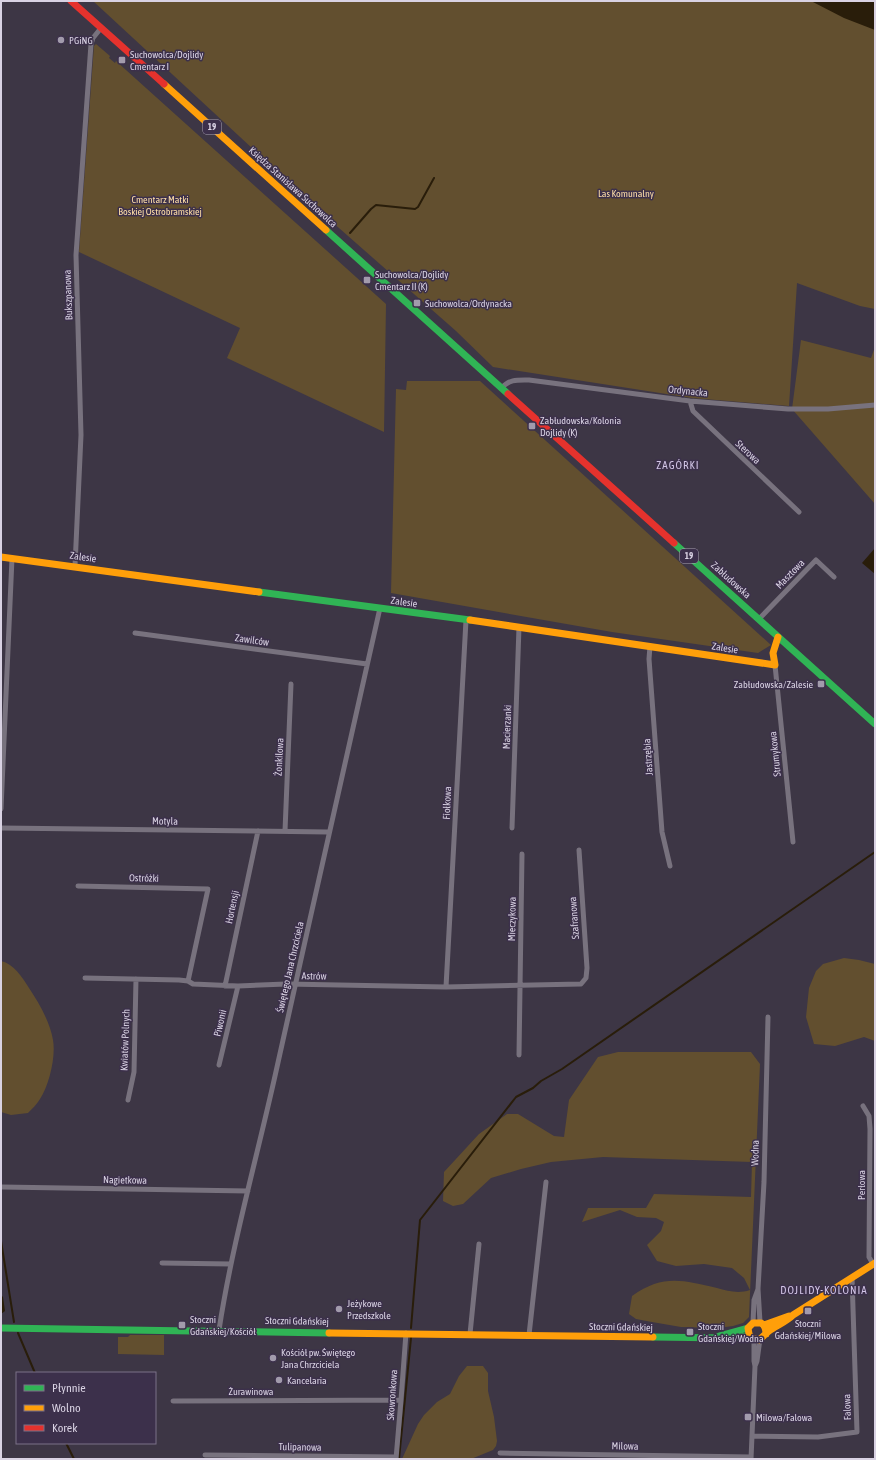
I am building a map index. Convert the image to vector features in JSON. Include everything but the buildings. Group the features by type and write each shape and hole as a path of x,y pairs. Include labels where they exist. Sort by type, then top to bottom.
{"main road":[{"name":"Księdza Stanisława Suchowolca","path":"71,1 502,388"},
{"name":"Zabłudowska","path":"502,388 875,724"},
{"name":"Zalesie","path":"1,557 519,627 775,665"},
{"path":"775,665 773,653 778,637"},
{"name":"Stoczni Gdańskiej","path":"1,1328 726,1338 757,1337 788,1321 793,1315 874,1264"},
{"name":"Stoczni Gdańskiej","path":"713,1337 793,1315"},
{"path":"756,1324 757,1337"},
{"path":"756,1324 757,1337"}],"street":[{"name":"Bukszpanowa","path":"75,566 81,435 76,255 91,44 93,38 101,28"},
{"name":"Ordynacka","path":"502,388 505,384 511,381 529,380 690,401 792,409 828,409 875,405"},
{"name":"Sterowa","path":"690,401 693,411 799,512"},
{"path":"1,809 12,558"},
{"name":"Masztowa","path":"759,619 816,560 834,577"},
{"name":"Świętego Jana Chrzciciela","path":"219,1330 231,1264 380,608"},
{"name":"Fiołkowa","path":"446,987 466,620"},
{"name":"Macierzanki","path":"512,828 519,627"},
{"name":"Zawilców","path":"135,633 367,664"},
{"name":"Jastrzębia","path":"650,646 662,832 670,866"},
{"name":"Strumykowa","path":"775,665 793,842"},
{"name":"Żonkilowa","path":"285,832 291,684"},
{"name":"Motyla","path":"1,828 328,832"},
{"name":"Hortensji","path":"225,986 258,832"},
{"name":"Szafranowa","path":"578,850 587,968 586,978 582,984"},
{"name":"Mieczykowa","path":"519,1056 522,854"},
{"name":"Ostróżki","path":"78,886 208,889 188,981"},
{"name":"Astrów","path":"85,978 188,981 194,984 225,986 295,984 446,987 520,984 582,984"},
{"name":"Kwiatów Polnych","path":"128,1100 134,1072 136,979"},
{"name":"Piwonii","path":"219,1065 238,986"},
{"name":"Wodna","path":"756,1324 764,1182 768,1017"},
{"name":"Perłowa","path":"863,1106 869,1116 870,1128 869,1257 874,1264"},
{"path":"530,1335 546,1182"},
{"name":"Nagietkowa","path":"2,1187 248,1191"},
{"path":"470,1334 479,1244"},
{"path":"162,1263 231,1264"},
{"name":"Falowa","path":"752,1436 818,1437 857,1432 852,1277"},
{"name":"Skowronkowa","path":"396,1458 402,1400 406,1333"},
{"name":"Milowa","path":"500,1453 751,1458 757,1337"},
{"name":"Żurawinowa","path":"173,1401 402,1400"},
{"name":"Tulipanowa","path":"205,1455 396,1458"}],"green space":[{"name":"Las Komunalny","path":"93,1 875,1 875,309 860,306 797,283 789,406 692,398 493,367 456,331 331,221"},
{"name":"Cmentarz Matki Boskiej Ostrobramskiej","path":"96,44 110,56 109,58 115,63 116,61 386,304 384,432 227,358 240,328 79,252 94,46"},
{"path":"801,340 871,358 875,347 875,504 792,409"},
{"path":"407,381 480,381 771,645 758,653 612,632 391,593 396,389 406,390"},
{"path":"844,958 875,964 875,1041 864,1037 835,1046 814,1044 806,1017 809,988 816,971 823,964"},
{"path":"1,961 10,965 20,975 37,1000 52,1033 54,1054 49,1079 40,1099 28,1113 11,1115 1,1112"},
{"path":"618,1052 751,1052 760,1064 749,1317 743,1323 718,1328 681,1327 636,1319 629,1314 632,1296 653,1284 683,1281 733,1292 750,1290 744,1278 732,1268 704,1264 676,1266 657,1261 647,1245 661,1231 664,1222 656,1218 637,1217 620,1210 582,1222 588,1208 646,1208 654,1194 751,1197 752,1162 603,1157 551,1162 491,1178 463,1204 453,1206 443,1201 444,1172 479,1134 507,1114 518,1114 554,1136 564,1137 569,1100 598,1057"},
{"path":"130,1335 164,1335 164,1355 118,1354 118,1337 128,1337"},
{"path":"467,1366 483,1366 488,1373 488,1391 494,1417 497,1441 496,1446 493,1450 471,1459 402,1459 418,1424 424,1415 437,1402 450,1394 459,1376"}],"shaded area":[{"path":"811,1 875,1 875,30 844,18"},
{"path":"875,548 875,574 862,563"},
{"path":"1,1295 3,1297 5,1311 1,1314"}],"waterway":[{"path":"350,233 376,205 415,209 418,207 434,178"},
{"path":"411,1328 420,1220 516,1097 562,1069 875,852"},
{"path":"1,1241 14,1322"},
{"path":"18,1333 35,1372"},
{"path":"399,1459 411,1338"},
{"path":"66,1444 74,1459"}],"traffic: fast":[{"path":"326,230 508,394"},
{"path":"674,543 875,724"},
{"path":"259,592 470,620"},
{"path":"1,1328 329,1333"},
{"path":"719,1336 748,1328"},
{"path":"653,1337 726,1338 750,1336"}],"traffic: slow":[{"path":"164,84 326,230"},
{"path":"1,557 259,592"},
{"path":"470,620 775,665 773,653 778,637"},
{"path":"766,1334 766,1332 766,1330 765,1327 761,1323 753,1323 748,1328 749,1334 752,1338 759,1340 762,1338 765,1334 766,1333 768,1332 772,1329 784,1322 793,1315 875,1263"},
{"path":"764,1325 789,1316"},
{"path":"329,1333 653,1337"}],"traffic: jam":[{"path":"71,1 164,84"},
{"path":"508,394 674,543"}],"place":[{"name":"PGiNG","path":"61,40"},
{"name":"Suchowolca/Dojlidy Cmentarz I","path":"122,60"},
{"name":"Suchowolca/Dojlidy Cmentarz II (K)","path":"367,280"},
{"name":"Suchowolca/Ordynacka","path":"417,303"},
{"name":"Zabłudowska/Kolonia Dojlidy (K)","path":"532,426"},
{"name":"Zabłudowska/Zalesie","path":"821,684"},
{"name":"Jeżykowe Przedszkole","path":"339,1309"},
{"name":"Stoczni Gdańskiej/Milowa","path":"808,1311"},
{"name":"Stoczni Gdańskiej/Kościół","path":"182,1325"},
{"name":"Stoczni Gdańskiej/Wodna","path":"690,1332"},
{"name":"Kościół pw. Świętego Jana Chrzciciela","path":"273,1358"},
{"name":"Kancelaria","path":"279,1380"},
{"name":"Milowa/Falowa","path":"748,1417"}],"district":[{"name":"ZAGÓRKI","path":"678,465"},
{"name":"DOJLIDY-KOLONIA","path":"824,1290"}]}
